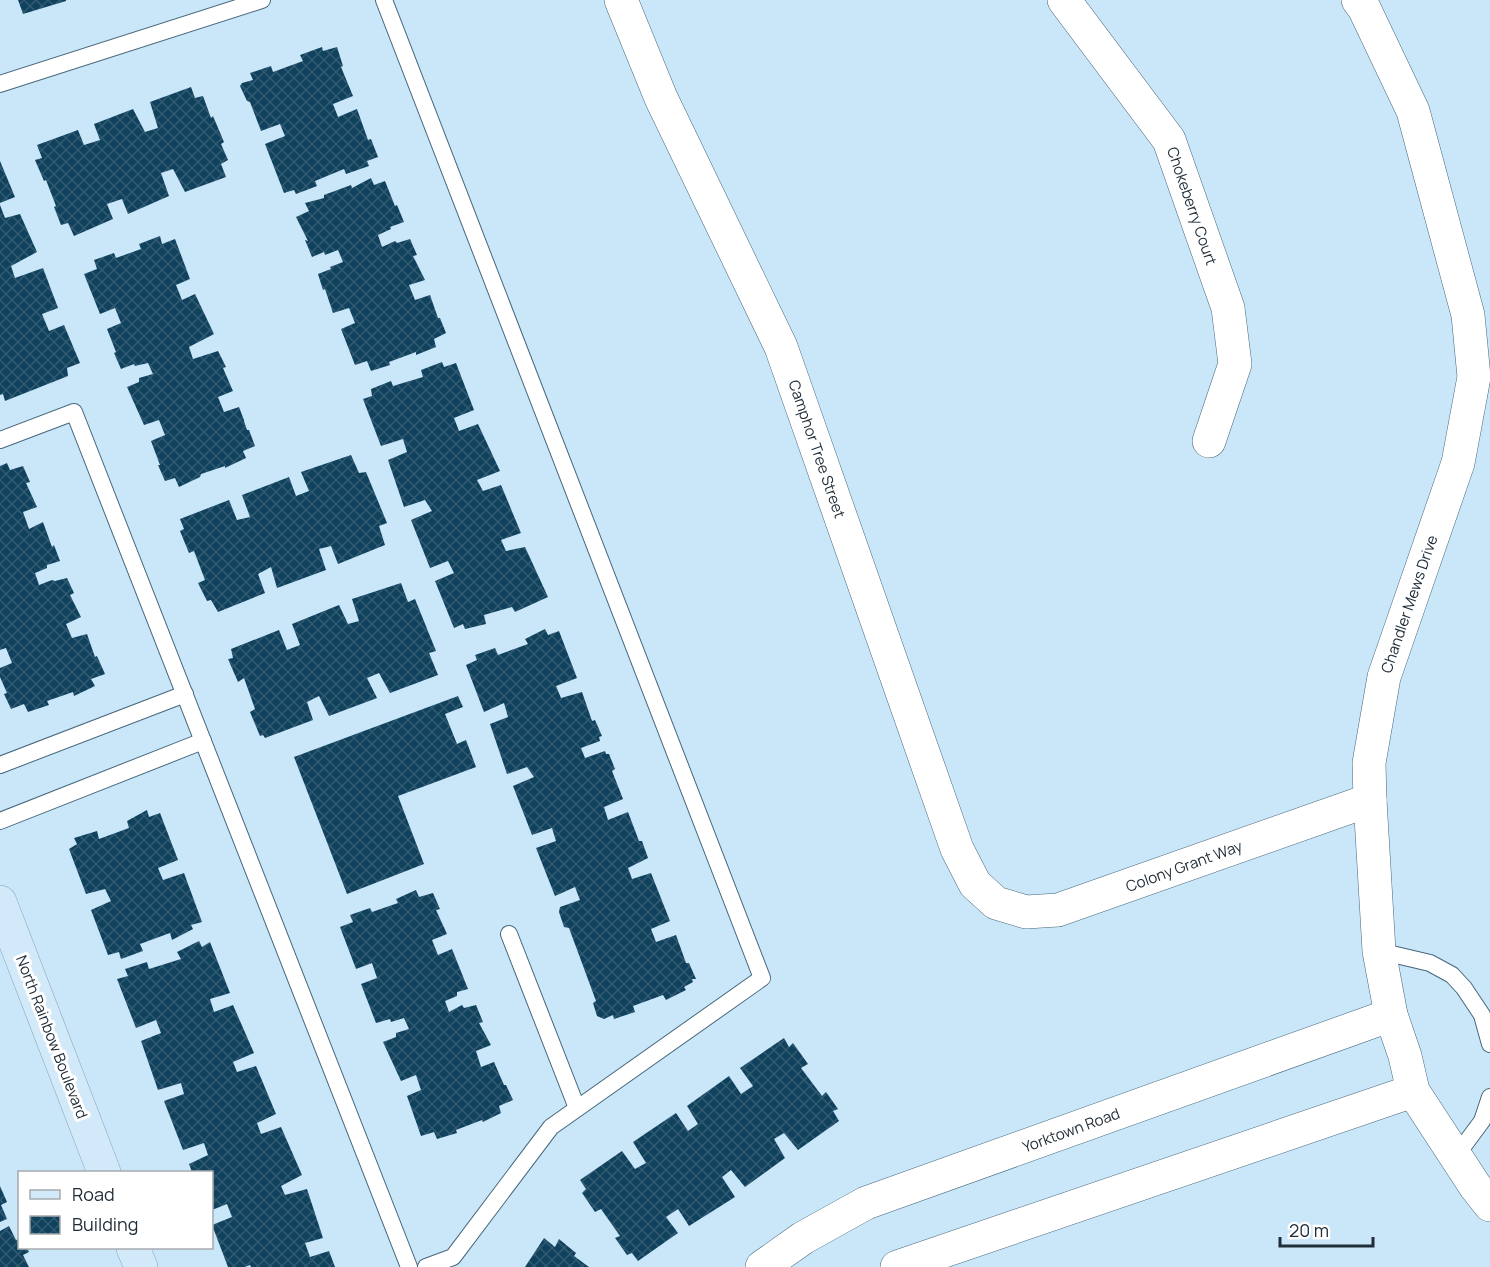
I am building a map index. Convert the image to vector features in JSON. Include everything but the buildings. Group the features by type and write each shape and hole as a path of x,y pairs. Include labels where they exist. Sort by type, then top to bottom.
{"main road":[{"name":"North Rainbow Boulevard","path":"0,902 103,1171"},
{"path":"133,1249 141,1267"}],"street":[{"name":"Camphor Tree Street","path":"621,0 661,98 781,347 957,849 975,884 996,903"},
{"name":"Chokeberry Court","path":"1064,0 1169,140 1227,308 1235,364 1209,441"},
{"name":"Chandler Mews Drive","path":"1358,0 1364,8 1413,111 1468,315 1482,377 1458,463 1384,677 1369,763 1379,951 1391,1015 1405,1056 1413,1091 1490,1205"},
{"name":"Colony Grant Way","path":"996,903 1026,912 1058,910 1370,800"},
{"name":"Yorktown Road","path":"762,1267 803,1238 866,1203 1391,1015"},
{"path":"897,1267 1413,1091"}],"lane":[{"path":"0,84 262,0"},
{"path":"384,0 762,978 551,1126 453,1257 426,1267"},
{"path":"0,440 74,412 409,1267"},
{"path":"0,765 185,694"},
{"path":"0,821 203,741"},
{"path":"509,934 577,1108"},
{"path":"1379,951 1430,963 1452,975 1482,1015 1490,1044"},
{"path":"1456,1156 1482,1121 1490,1097"}]}
